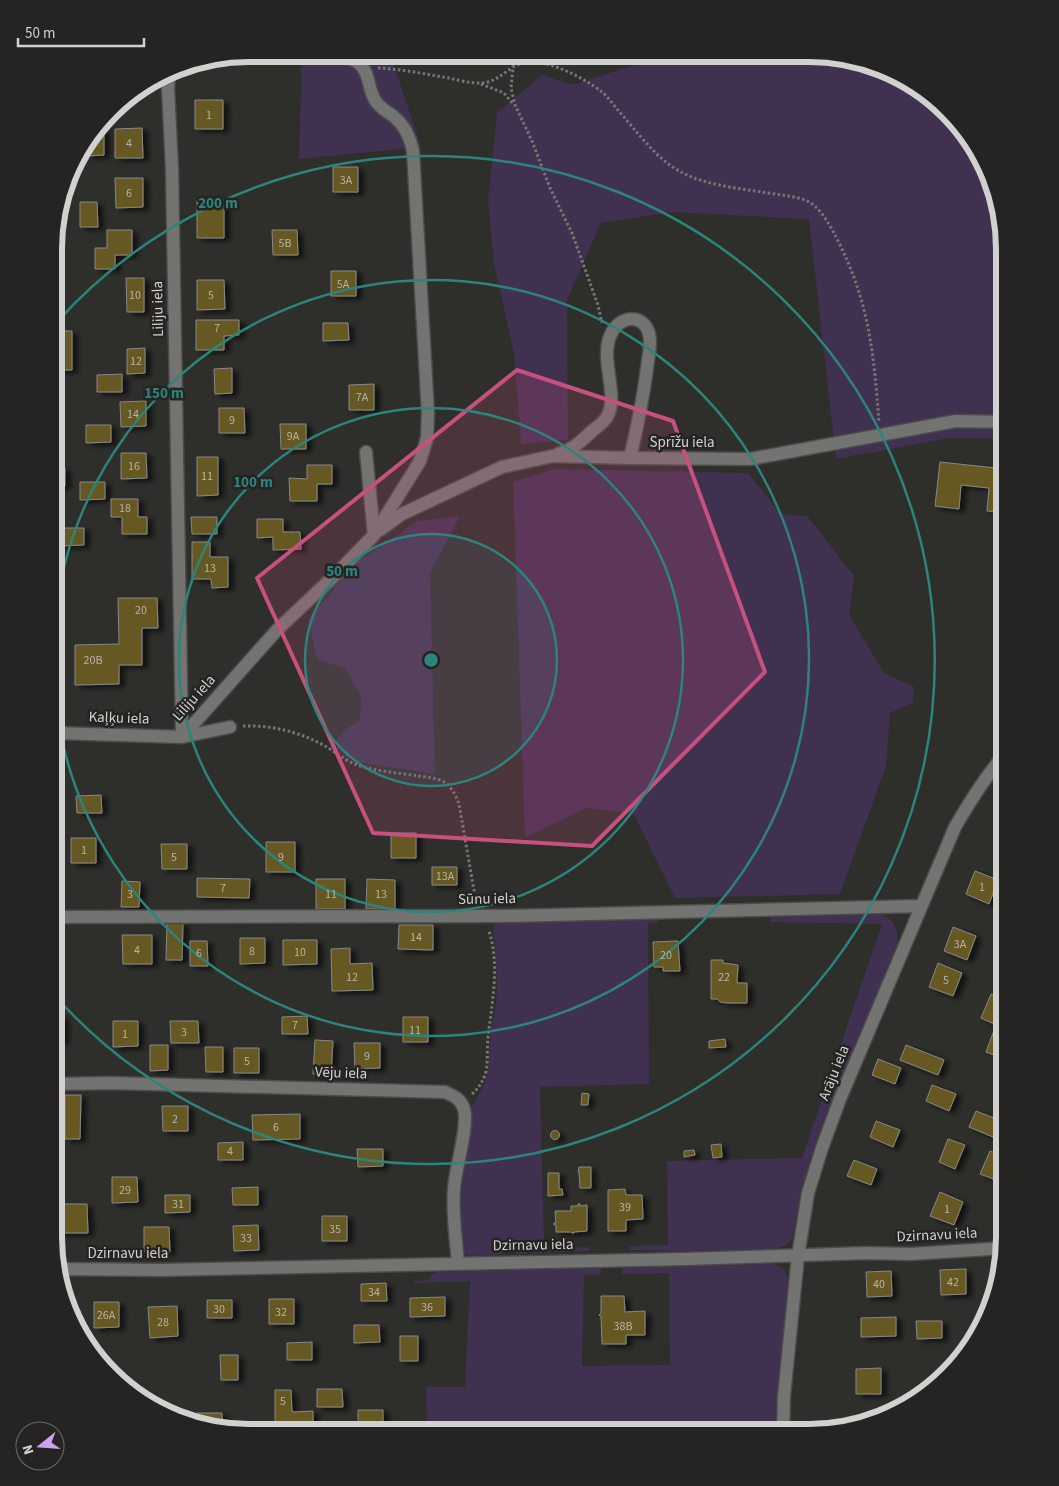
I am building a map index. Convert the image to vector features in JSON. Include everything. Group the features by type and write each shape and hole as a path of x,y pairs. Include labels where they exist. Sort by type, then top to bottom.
{"street":[{"path":"357,62 365,70"},
{"name":"Liliju iela","path":"182,737 277,630 374,535 420,461 427,438 428,413 413,151 406,129 378,104 372,94 365,70"},
{"name":"Liliju iela","path":"168,81 172,179 182,737"},
{"path":"554,456 570,450 579,444 608,416 612,404 607,347 613,332 620,324 628,320 638,319 645,324 650,332 650,344 644,392 630,458"},
{"name":"Sprīžu iela","path":"374,535 402,514 502,467 554,456 750,459 956,422 996,422"},
{"path":"366,452 374,535"},
{"name":"Kaļķu iela","path":"62,733 182,737 230,727"},
{"name":"Arāju iela","path":"783,1424 784,1396 798,1256 808,1193 822,1148 840,1099 955,827 974,794 996,766"},
{"name":"Sūnu iela","path":"62,917 481,916 921,906"},
{"name":"Vēju iela","path":"62,1084 110,1082 445,1092 455,1096 461,1102"},
{"path":"458,1263 454,1192 455,1175 465,1123 465,1111 461,1102"},
{"name":"Dzirnavu iela","path":"65,1269 162,1270 685,1259 866,1253 910,1254 996,1248"}],"path":[{"path":"514,62 511,88 515,105 532,141 550,188 572,233 598,305 607,347"},
{"path":"365,70 372,67 383,68 486,83 524,62 540,62 570,73 602,92 664,160 689,176 710,184 793,196 808,201 820,211 830,225 859,289 865,310 875,368 879,435"},
{"path":"478,83 504,93 515,105"},
{"path":"230,727 276,728 307,736 358,766 429,777 443,781 455,794 459,804 476,903 490,933 495,982 486,1072 476,1090 461,1102"}],"highlighted area":[{"path":"517,370 673,421 765,672 592,846 373,833 257,578"}],"shaded area":[{"path":"302,62 393,62 421,147 299,159"},
{"path":"635,62 810,62 846,66 870,72 892,82 923,101 942,117 965,146 977,167 987,189 993,213 996,237 996,439 950,438 836,459 809,219 672,212 601,223 567,300 568,440 521,444 514,353 494,263 488,200 497,113 542,75 573,85 634,65"},
{"path":"554,469 748,473 780,513 808,517 854,576 849,615 884,673 914,687 913,703 890,713 886,766 840,894 675,898 633,813 586,808 525,838 513,482"},
{"path":"460,516 430,573 435,774 358,762 344,756 338,749 337,739 343,731 360,720 361,695 345,668 317,659 308,619 355,564 417,521"},
{"path":"878,913 892,921 896,929 897,945 811,1157 792,1238 785,1246 773,1249 630,1250 629,1246 668,1245 667,1161 802,1158 882,924 770,922 771,914"},
{"path":"658,916 658,922 648,923 649,1084 540,1087 544,1248 589,1247 589,1251 516,1254 516,1248 503,1249 503,1254 467,1255 460,1247 457,1198 471,1118 471,1108 485,1083 488,1073 497,987 493,931 495,924 497,922"},
{"path":"773,1264 784,1269 788,1280 775,1424 427,1424 426,1387 465,1387 470,1281 414,1283 414,1281 429,1280 431,1275 438,1272 601,1268 601,1274 584,1275 582,1366 670,1365 669,1273 622,1274 622,1268"}],"building":[{"path":"195,100 223,100 223,129 195,129"},
{"path":"142,128 143,158 115,158 115,129"},
{"path":"104,132 104,155 88,156"},
{"path":"333,167 358,167 358,192 333,192"},
{"path":"115,178 143,178 143,207 116,208"},
{"path":"197,200 224,200 224,238 197,238"},
{"path":"80,202 97,202 98,227 80,227"},
{"path":"107,230 132,230 132,255 115,255 115,269 95,269 95,248 107,248"},
{"path":"272,230 297,230 298,255 273,255"},
{"path":"331,271 356,271 356,296 331,296"},
{"path":"126,278 144,278 144,312 127,312"},
{"path":"197,280 224,280 225,309 197,310"},
{"path":"196,320 239,320 239,335 224,336 224,350 196,350"},
{"path":"323,323 348,323 349,340 323,341"},
{"path":"62,331 72,331 72,370 62,370"},
{"path":"145,348 145,373 127,374 127,349"},
{"path":"232,368 232,393 215,394 214,369"},
{"path":"122,374 122,392 97,392 97,375"},
{"path":"374,384 374,410 349,410 349,385"},
{"path":"146,401 146,426 121,427 120,402"},
{"path":"219,408 244,408 245,433 219,433"},
{"path":"280,424 306,424 306,449 281,449"},
{"path":"86,425 111,425 111,442 86,443"},
{"path":"121,453 146,453 147,478 121,479"},
{"path":"197,457 218,457 218,495 197,496"},
{"path":"940,462 996,468 996,512 987,511 989,488 961,485 959,509 935,506"},
{"path":"307,465 332,465 332,484 317,484 317,501 290,501 289,478 307,479"},
{"path":"62,468 65,468 65,486 62,486"},
{"path":"80,482 105,482 105,499 80,500"},
{"path":"111,499 138,499 138,517 147,517 147,534 122,534 122,517 111,517"},
{"path":"191,517 217,517 217,534 192,534"},
{"path":"257,519 283,519 283,532 300,532 301,549 273,550 273,537 257,538"},
{"path":"62,528 84,528 84,545 62,546"},
{"path":"192,542 210,542 210,557 228,557 228,587 212,588 211,579 192,579"},
{"path":"118,598 157,598 158,628 142,628 142,665 119,665 119,684 75,685 75,645 119,644"},
{"path":"101,795 102,813 77,813 76,796"},
{"path":"391,833 416,833 416,858 391,858"},
{"path":"71,838 96,838 96,863 71,863"},
{"path":"266,842 295,842 295,872 266,872"},
{"path":"161,844 187,844 187,869 162,869"},
{"path":"432,867 457,867 457,885 432,885"},
{"path":"975,871 996,879 996,885 989,904 966,894"},
{"path":"197,878 250,879 249,898 197,897"},
{"path":"316,879 345,879 345,909 316,909"},
{"path":"367,879 395,880 395,909 366,909"},
{"path":"122,881 140,882 139,907 121,907"},
{"path":"167,922 183,923 182,960 166,960"},
{"path":"399,925 433,925 433,950 398,949"},
{"path":"953,927 976,936 967,960 944,951"},
{"path":"122,935 152,935 152,964 123,964"},
{"path":"240,938 265,938 265,963 240,964"},
{"path":"283,940 317,940 317,964 283,965"},
{"path":"190,941 207,941 208,966 190,966"},
{"path":"678,941 680,971 663,971 663,967 654,967 653,942"},
{"path":"350,948 350,964 372,963 373,990 332,991 331,949"},
{"path":"711,960 723,960 723,963 738,965 737,983 747,983 747,1003 727,1003 711,999"},
{"path":"938,963 962,973 953,996 929,987"},
{"path":"991,994 996,996 996,1025 981,1018"},
{"path":"62,1016 63,1016 62,1041"},
{"path":"307,1016 308,1034 282,1034 282,1017"},
{"path":"403,1017 428,1017 428,1042 403,1042"},
{"path":"113,1021 138,1021 138,1046 113,1047"},
{"path":"170,1021 198,1021 199,1043 171,1043"},
{"path":"996,1025 996,1056 986,1052"},
{"path":"725,1039 726,1047 709,1048 709,1041"},
{"path":"315,1040 333,1041 331,1075 313,1074"},
{"path":"354,1043 380,1043 380,1068 355,1069"},
{"path":"150,1045 168,1045 168,1070 150,1071"},
{"path":"906,1045 944,1060 938,1075 900,1060"},
{"path":"205,1047 223,1047 223,1072 206,1072"},
{"path":"234,1048 259,1048 259,1073 234,1073"},
{"path":"878,1059 901,1068 895,1084 872,1075"},
{"path":"932,1085 956,1094 949,1111 926,1101"},
{"path":"582,1093 589,1094 588,1105 581,1105"},
{"path":"65,1095 81,1095 80,1139 65,1139"},
{"path":"162,1106 188,1106 188,1131 163,1131"},
{"path":"976,1111 996,1119 996,1128 993,1137 969,1127"},
{"path":"300,1114 300,1139 253,1140 252,1115"},
{"path":"876,1121 900,1130 893,1147 870,1137"},
{"path":"555,1130 560,1135 555,1140 550,1135"},
{"path":"948,1139 965,1145 955,1169 939,1162"},
{"path":"243,1142 243,1160 218,1160 218,1143"},
{"path":"721,1144 722,1157 713,1158 711,1145"},
{"path":"357,1149 383,1149 383,1166 358,1167"},
{"path":"694,1150 695,1155 684,1157 684,1151"},
{"path":"990,1151 996,1153 996,1180 980,1174"},
{"path":"854,1160 877,1169 871,1185 847,1176"},
{"path":"579,1167 591,1167 591,1188 580,1188"},
{"path":"548,1173 559,1173 559,1189 562,1189 563,1195 548,1196"},
{"path":"112,1177 137,1177 138,1202 112,1203"},
{"path":"258,1187 258,1205 233,1205 232,1188"},
{"path":"625,1189 626,1195 642,1195 643,1219 626,1220 626,1231 608,1231 608,1190"},
{"path":"940,1192 963,1202 954,1225 930,1216"},
{"path":"165,1195 190,1195 190,1212 165,1213"},
{"path":"62,1204 87,1204 88,1233 62,1233"},
{"path":"578,1204 580,1206 587,1205 587,1231 574,1233 556,1232 556,1225 554,1225 556,1223 555,1211 571,1211 571,1206 578,1206"},
{"path":"322,1216 347,1216 347,1241 322,1241"},
{"path":"258,1225 259,1250 234,1251 233,1226"},
{"path":"144,1227 169,1227 170,1252 144,1252"},
{"path":"966,1269 966,1294 941,1295 940,1270"},
{"path":"891,1271 892,1296 867,1297 866,1272"},
{"path":"386,1283 387,1301 361,1301 361,1284"},
{"path":"601,1296 624,1296 625,1312 645,1311 645,1335 626,1335 626,1344 602,1344 601,1317 599,1315 601,1313"},
{"path":"445,1297 445,1316 410,1317 410,1298"},
{"path":"269,1299 294,1299 294,1324 269,1324"},
{"path":"207,1300 232,1300 232,1318 207,1318"},
{"path":"94,1302 119,1302 119,1327 94,1328"},
{"path":"177,1306 178,1336 150,1338 148,1307"},
{"path":"896,1317 896,1336 861,1337 861,1318"},
{"path":"916,1321 942,1321 942,1338 917,1339"},
{"path":"354,1325 379,1325 380,1342 354,1343"},
{"path":"400,1336 418,1336 418,1361 400,1361"},
{"path":"312,1342 312,1360 287,1360 287,1343"},
{"path":"220,1355 238,1355 238,1380 221,1380"},
{"path":"881,1368 881,1394 856,1394 856,1369"},
{"path":"317,1389 342,1389 343,1407 317,1407"},
{"path":"275,1390 291,1390 292,1412 313,1411 313,1424 275,1424"},
{"path":"358,1410 383,1410 383,1424 358,1424"},
{"path":"197,1413 222,1413 223,1422 213,1420 197,1416"}]}
